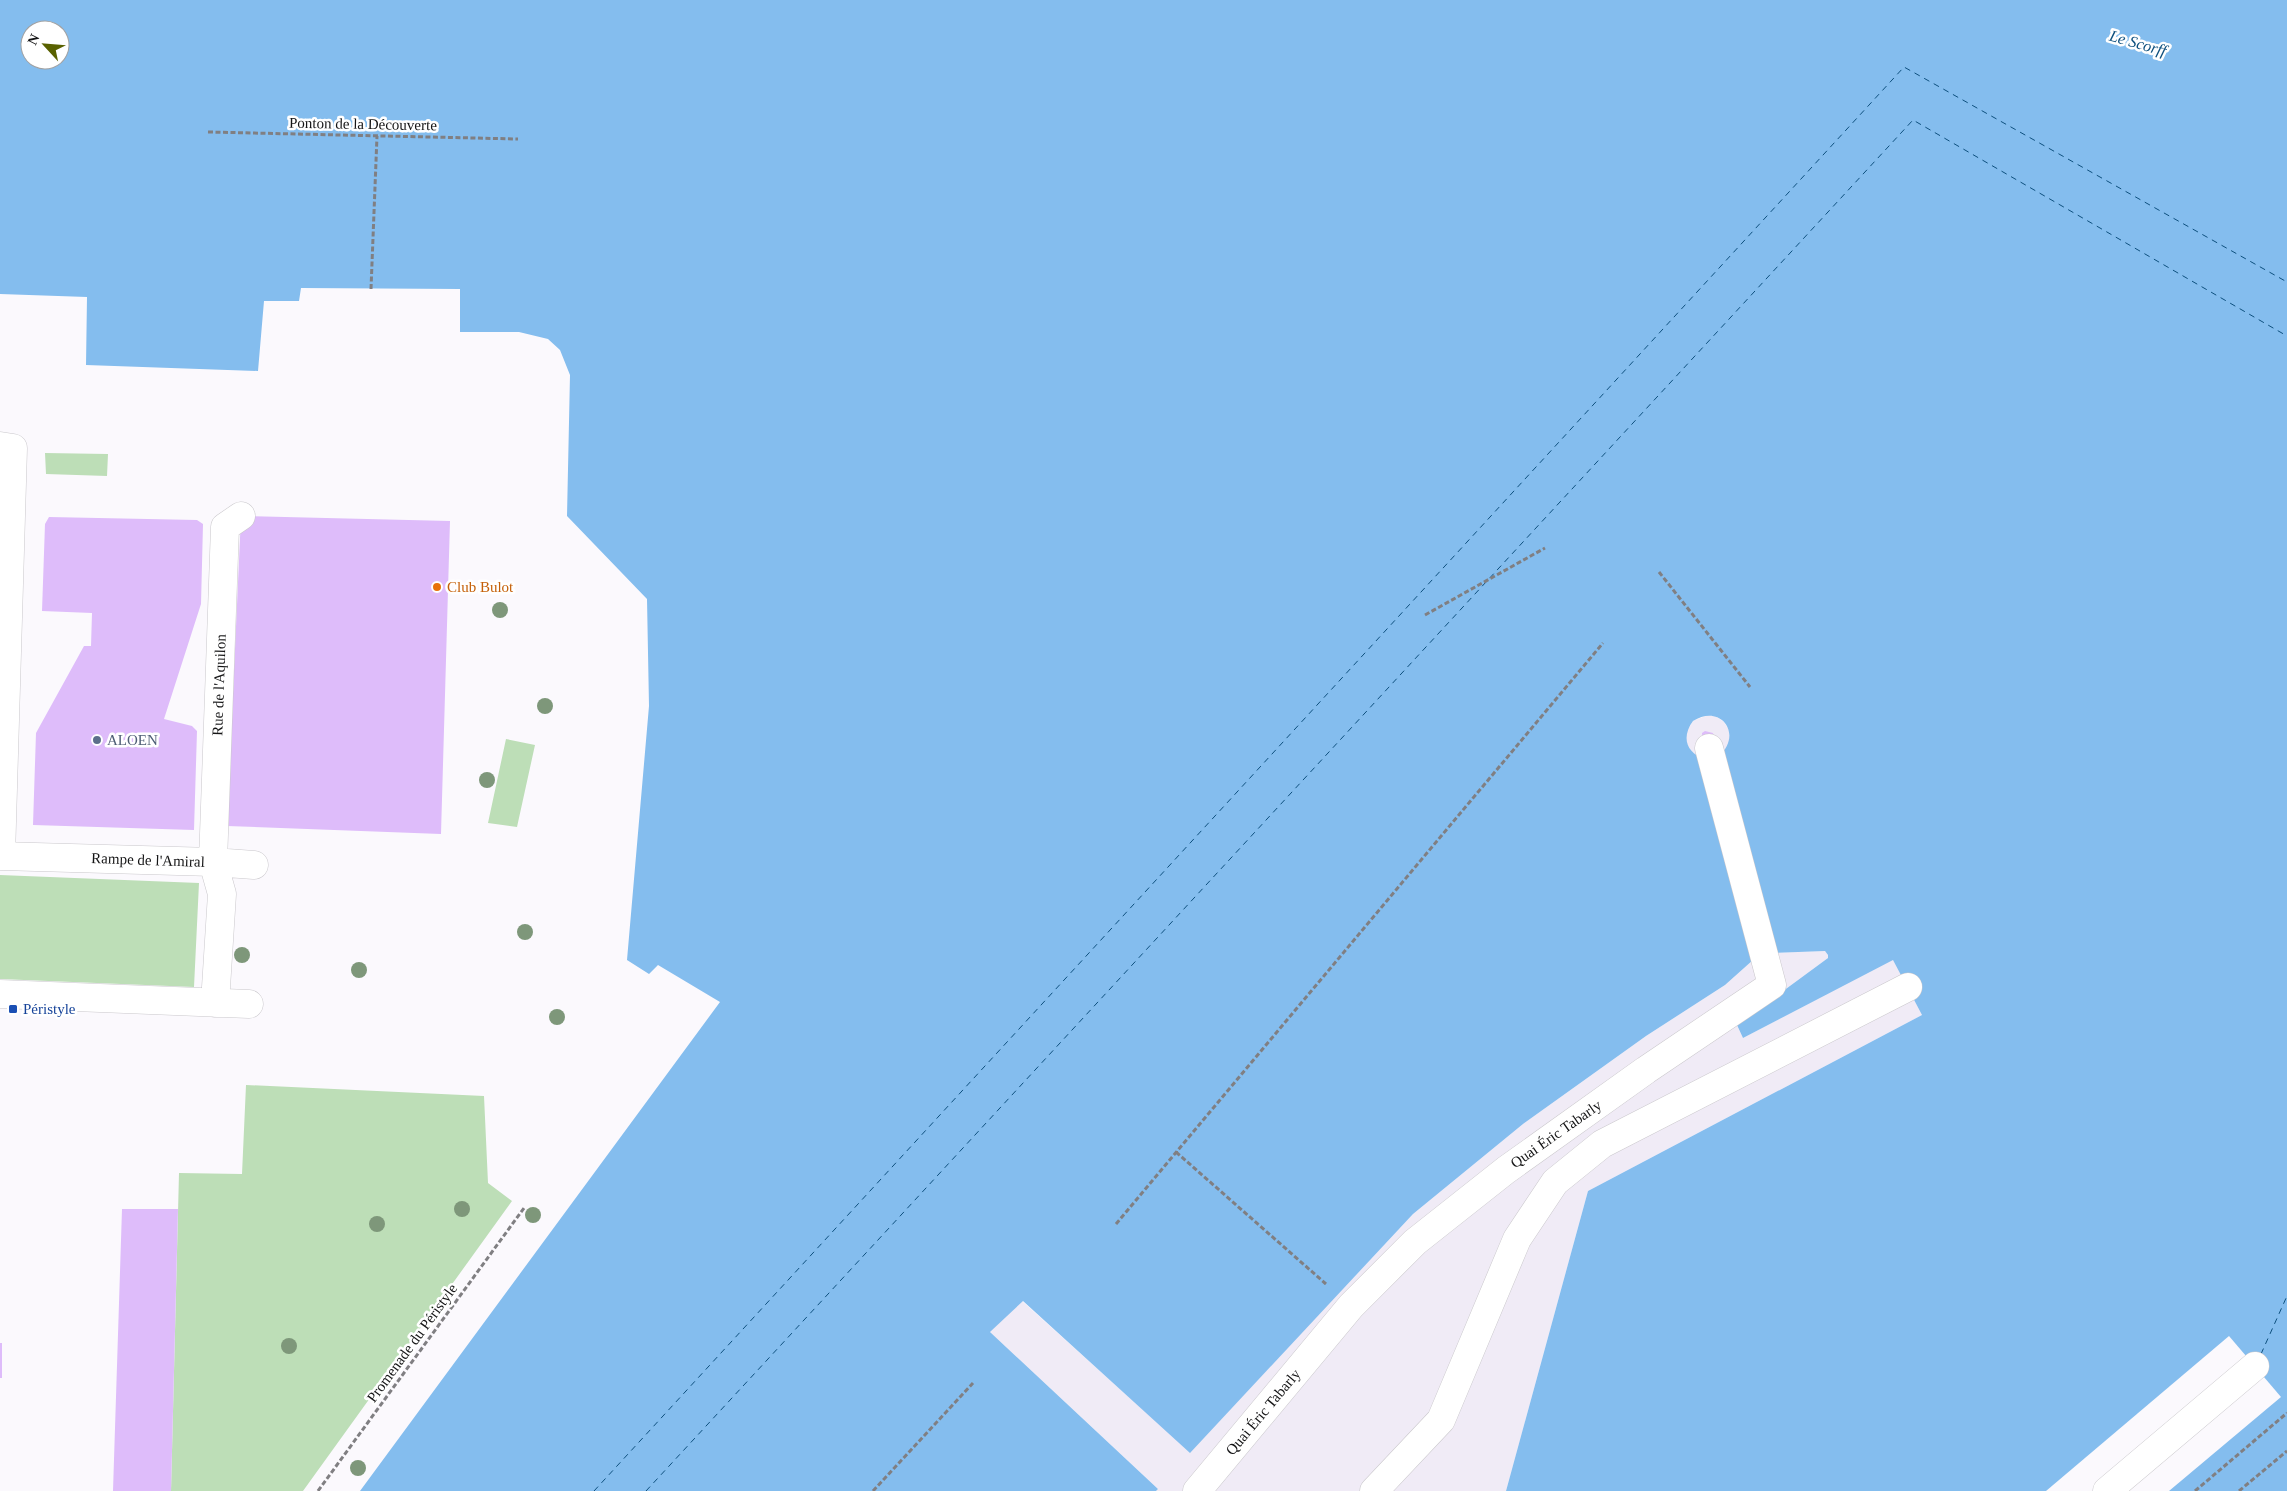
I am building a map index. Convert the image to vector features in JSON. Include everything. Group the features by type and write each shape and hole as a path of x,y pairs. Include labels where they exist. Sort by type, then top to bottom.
{"street":[{"path":"0,856 6,447"},
{"name":"Rue de l'Aquilon","path":"214,862 224,527 241,516"},
{"name":"Quai Éric Tabarly","path":"1197,1491 1351,1306 1415,1242 1506,1170 1646,1070 1772,985 1709,748"},
{"name":"Rampe de l'Amiral","path":"0,856 214,862 222,894 215,1003"},
{"path":"214,862 254,865"},
{"path":"1374,1491 1441,1420 1517,1239 1555,1182 1602,1144 1908,988"},
{"path":"0,994 249,1004"},
{"path":"2107,1491 2255,1366"}],"path":[{"name":"Ponton de la Découverte","path":"208,132 518,139"},
{"path":"371,289 377,136"},
{"path":"1425,615 1545,548"},
{"path":"1658,572 1750,687"},
{"path":"1116,1224 1603,643"},
{"path":"1176,1152 1351,1306"},
{"name":"Promenade du Péristyle","path":"318,1491 524,1208"},
{"path":"873,1491 973,1383"},
{"path":"2195,1491 2287,1413"},
{"path":"2239,1491 2287,1451"}],"shaded area":[{"path":"1708,715 1717,717 1724,722 1729,730 1730,740 1726,750 1770,953 1825,951 1828,955 1828,958 1737,1025 1743,1038 1893,959 1922,1015 1588,1191 1506,1491 1156,1491 1158,1489 990,1332 1022,1301 1190,1452 1413,1214 1523,1124 1646,1036 1725,985 1753,960 1706,759 1697,757 1690,750 1686,742 1685,734 1693,721"}],"green space":[{"path":"45,453 108,454 107,476 46,474"},
{"path":"506,739 535,745 517,827 488,823"},
{"path":"0,875 199,883 194,987 0,979"},
{"path":"246,1085 484,1096 488,1183 512,1201 303,1491 171,1491 179,1173 242,1174"}],"water":[{"name":"Le Scorff","path":"0,0 2287,0 2287,1491 1506,1491 1588,1191 1922,1015 1893,960 1743,1038 1737,1025 1828,958 1828,955 1825,951 1770,953 1718,757 1726,748 1729,740 1729,731 1726,724 1720,719 1712,716 1703,716 1693,721 1689,727 1687,744 1699,757 1706,759 1753,960 1725,985 1646,1036 1523,1124 1413,1214 1190,1453 1023,1301 990,1332 1158,1489 1156,1491 360,1491 720,1002 658,965 649,974 627,960 649,706 647,599 567,516 570,375 560,350 548,339 519,332 460,332 460,289 301,288 299,301 264,301 258,371 86,365 87,297 0,294"}],"pier":[{"path":"2229,1336 2281,1397 2169,1491 2046,1491"}],"building":[{"path":"241,516 450,521 441,834 227,826"},
{"path":"49,517 197,520 203,524 201,604 164,719 192,726 197,731 194,830 33,825 36,733 84,646 91,646 92,613 42,611 45,524"},
{"path":"1705,731 1713,733 1714,737 1702,740 1702,733"},
{"path":"122,1209 178,1209 171,1491 113,1491"},
{"path":"0,1343 2,1343 2,1378 0,1378"}],"ferry route":[{"path":"594,1491 1904,67 2287,282"},
{"path":"646,1491 1913,120 2287,336"},
{"path":"2261,1354 2287,1296"}],"place":[{"name":"Club Bulot","path":"437,587"},
{"name":"ALOEN","path":"97,740"},
{"name":"Péristyle","path":"13,1009"}]}
